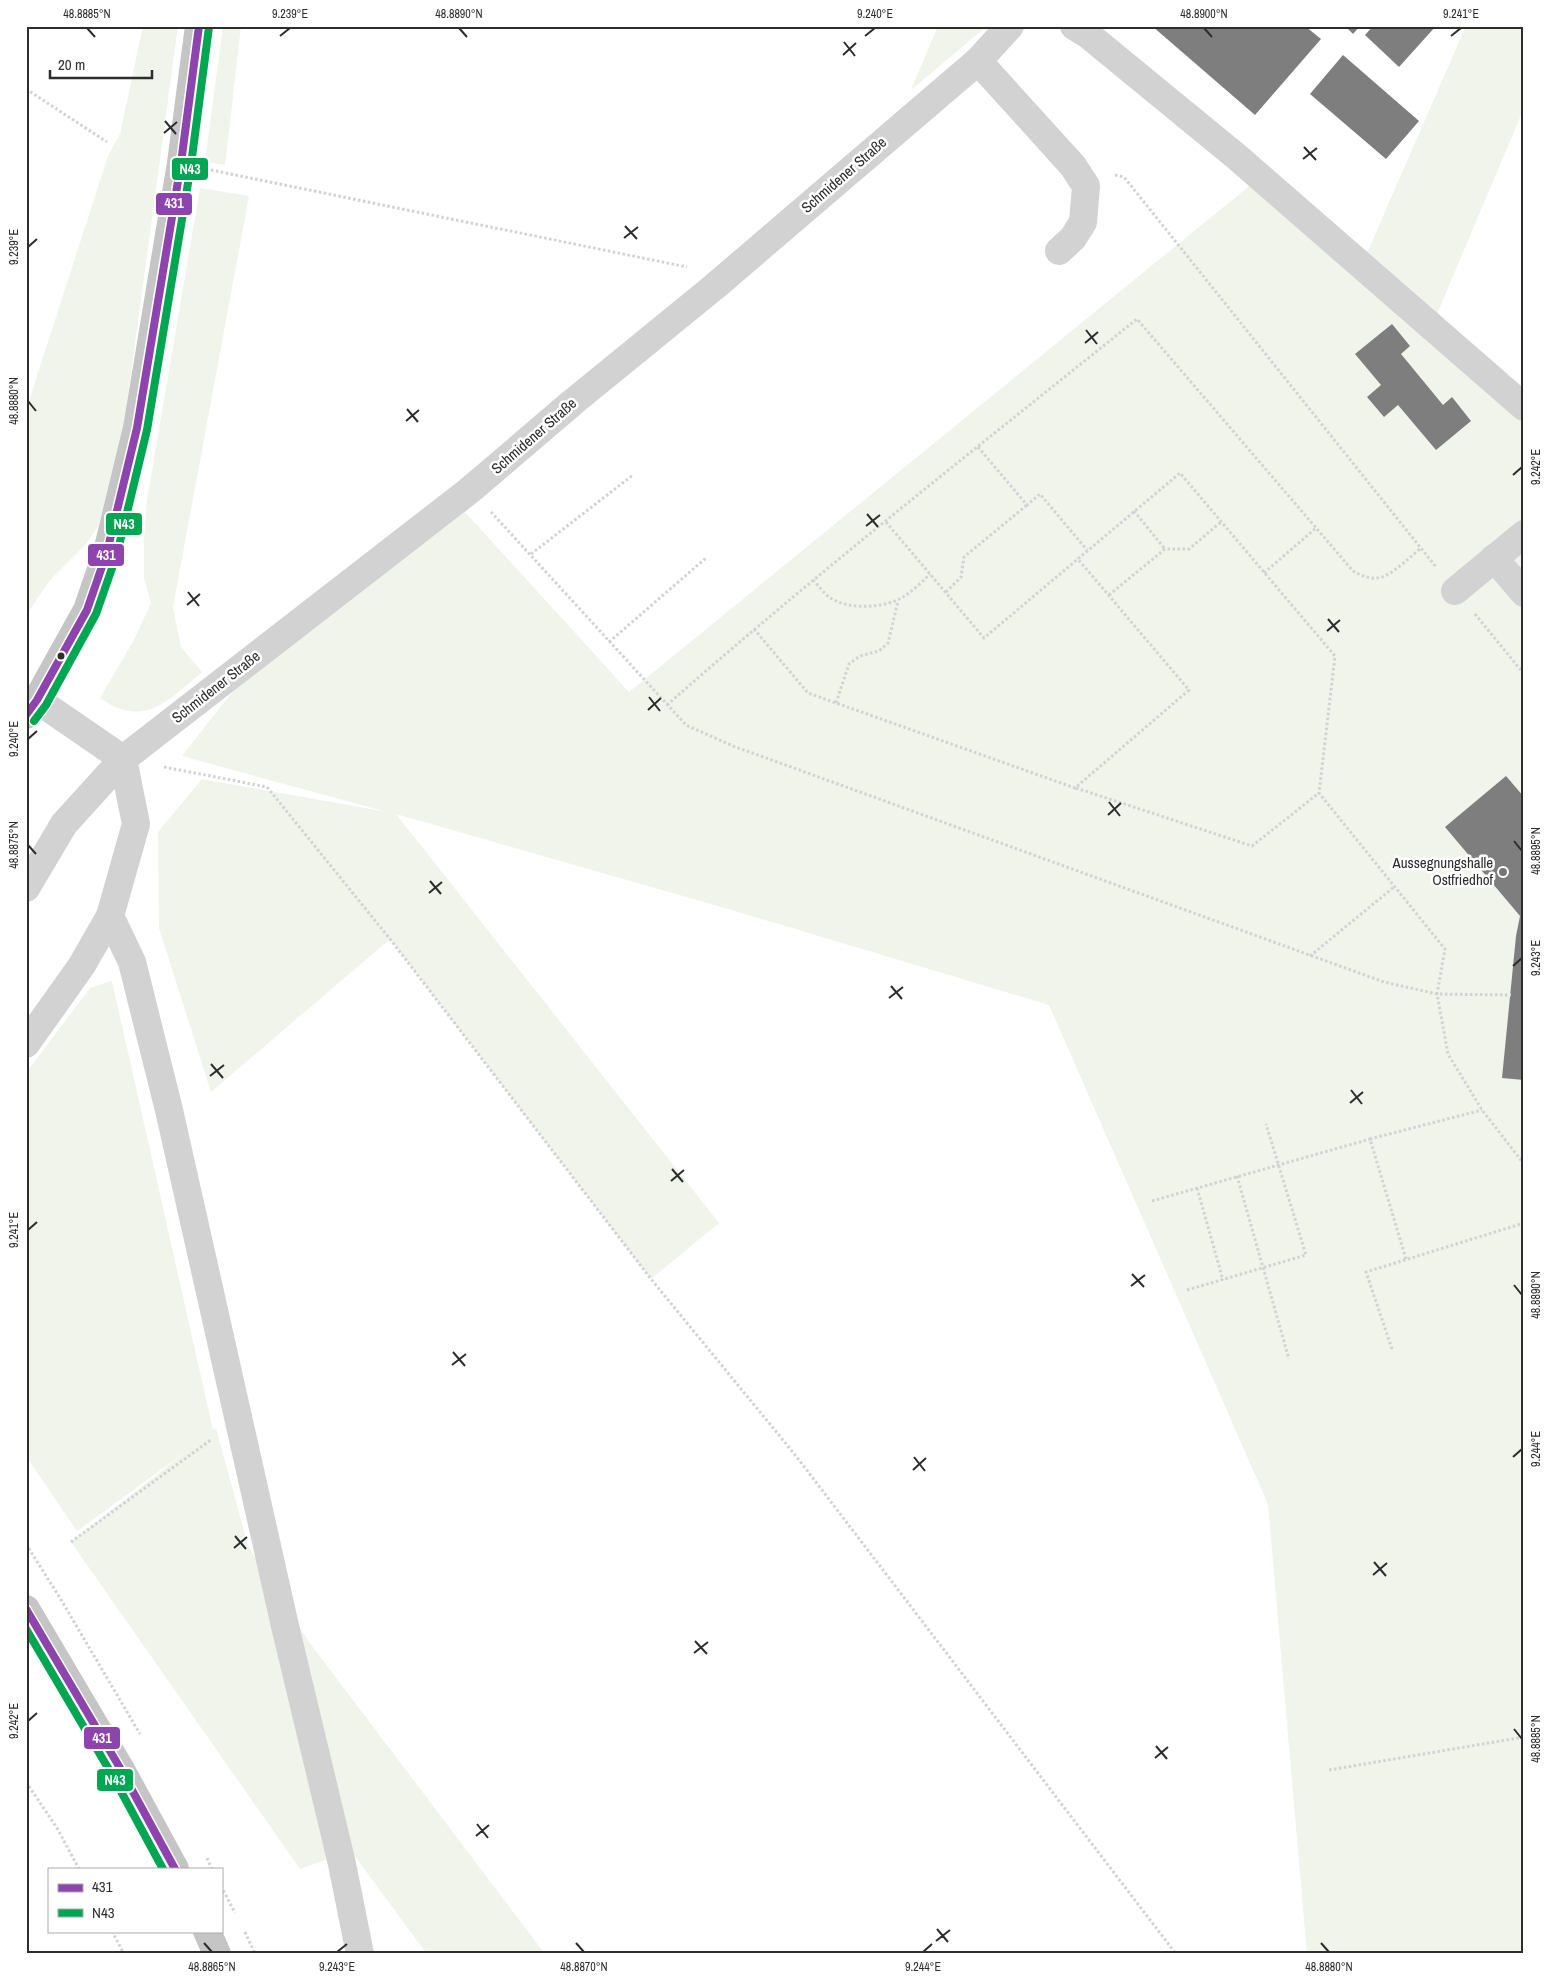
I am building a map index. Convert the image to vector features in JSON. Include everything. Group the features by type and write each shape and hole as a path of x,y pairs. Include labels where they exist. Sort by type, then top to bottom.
{"main road":[{"path":"31,707 87,610 106,552 137,428 181,163 199,26"},
{"path":"26,1609 120,1768 174,1868"},
{"path":"207,1932 218,1954"}],"street":[{"name":"Schmidener Straße","path":"26,888 64,824 123,760 470,490 573,402 714,287 978,61 1010,26"},
{"path":"1074,26 1087,34 1237,157 1524,407"},
{"path":"978,61 1073,166 1086,186 1084,222 1073,238 1059,251"},
{"path":"1455,590 1524,534"},
{"path":"1494,558 1524,593"},
{"path":"26,1044 82,965 110,916 136,824 123,760 31,707"},
{"path":"110,916 132,962 169,1110 285,1626 342,1864 360,1954"}],"path":[{"path":"26,89 107,142"},
{"path":"181,163 220,173 694,268 714,287"},
{"path":"1073,166 1124,176 1524,674"},
{"path":"667,705 813,580 1138,319 1353,571 1362,576 1378,579 1392,572 1421,548"},
{"path":"978,446 1027,505"},
{"path":"754,629 808,693 1076,788 1252,846 1319,793 1335,656 1180,473 984,638 886,522"},
{"path":"531,554 633,475"},
{"path":"470,490 531,554 686,725 733,746 1384,982 1437,994 1511,995"},
{"path":"946,592 961,577 964,557 1040,494 1087,550"},
{"path":"1134,511 1164,548"},
{"path":"1109,595 1164,548 1189,549 1221,522"},
{"path":"1264,573 1317,528"},
{"path":"609,642 706,558"},
{"path":"1076,788 1189,690 1077,558"},
{"path":"813,580 830,598 841,603 858,606 886,604 898,600 908,594 930,574"},
{"path":"836,703 849,664 860,656 879,651 888,643 898,600"},
{"path":"123,760 267,787 390,939 651,1279 796,1456 1176,1954"},
{"path":"1319,793 1445,949 1437,994 1448,1054 1482,1110 1524,1164"},
{"path":"1310,956 1394,887"},
{"path":"1152,1201 1370,1139 1482,1110"},
{"path":"1187,1290 1306,1255 1266,1124"},
{"path":"1370,1139 1406,1260"},
{"path":"1237,1176 1289,1359"},
{"path":"1197,1188 1223,1280"},
{"path":"1392,1349 1366,1272 1524,1223"},
{"path":"71,1542 239,1420"},
{"path":"1329,1770 1524,1737"},
{"path":"26,1782 57,1828 78,1868"},
{"path":"113,1932 124,1954"}],"shaded area":[{"path":"143,26 178,26 124,425 109,493 97,528 86,544 50,580 26,615 26,410 108,156 120,134"},
{"path":"223,26 241,26 225,165 205,162"},
{"path":"938,26 987,26 911,90"},
{"path":"1466,26 1524,26 1524,108 1437,314 1367,253"},
{"path":"1253,183 1524,419 1524,1954 1307,1954 1268,1504 1049,1005 725,908 396,814 719,1223 651,1279 390,939 211,1092 159,928 158,832 202,779 387,812 182,756 240,682 465,512 629,692"},
{"path":"200,188 249,196 173,607 181,647 202,672 178,693 155,708 143,711 130,711 116,707 100,698 134,640 151,603 144,578 144,538 147,500"},
{"path":"112,981 213,1430 216,1428 248,1546 309,1642 545,1954 427,1954 351,1851 300,1869 71,1542 191,1448 77,1531 26,1456 26,1073 90,988"}],"building":[{"path":"1152,26 1305,26 1321,39 1255,115"},
{"path":"1345,26 1360,26 1353,34"},
{"path":"1373,26 1436,26 1399,67 1365,35"},
{"path":"1343,55 1419,121 1386,159 1310,94"},
{"path":"1392,324 1410,346 1401,354 1443,405 1452,397 1471,421 1436,450 1398,405 1384,417 1367,397 1381,385 1355,354"},
{"name":"Aussegnungshalle Ostfriedhof","path":"1506,776 1524,797 1524,1080 1502,1078 1516,936 1520,916 1445,827"}],"transit line":[{"name":"431","path":"26,715 37,700 87,610 107,552 137,428 181,163 199,26"},
{"name":"N43","path":"34,721 46,705 96,614 117,554 147,430 191,165 209,27"},
{"name":"431","path":"26,1609 120,1768 174,1868"},
{"name":"N43","path":"26,1629 111,1773 162,1868"}],"place":[{"name":"Aussegnungshalle Ostfriedhof","path":"1503,872"}]}
